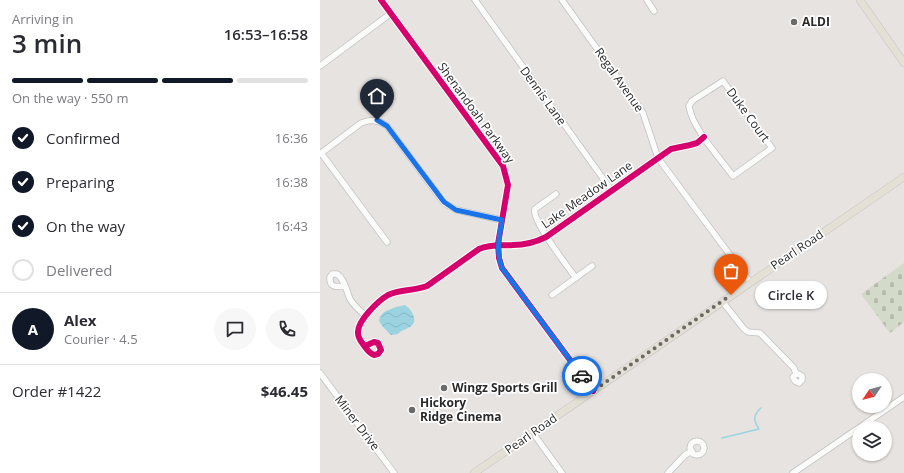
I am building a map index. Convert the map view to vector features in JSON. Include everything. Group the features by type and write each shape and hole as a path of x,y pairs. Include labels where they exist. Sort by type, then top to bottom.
{"main road":[{"path":"860,0 904,63"},
{"name":"Pearl Road","path":"474,473 904,177"}],"street":[{"name":"Shenandoah Parkway","path":"380,0 503,166 508,185 498,244 499,258 502,268 593,391"},
{"name":"Dennis Lane","path":"475,0 612,191"},
{"name":"Regal Avenue","path":"562,0 642,113 658,158 750,282"},
{"path":"647,0 654,11"},
{"path":"320,66 390,14"},
{"name":"Duke Court","path":"723,81 772,148 733,176 704,137 696,126 689,106 692,102 723,81"},
{"path":"387,242 320,153 369,120 377,120 387,126 444,202 456,210 502,220"},
{"name":"Lake Meadow Lane","path":"365,346 360,340 358,333 359,326 377,303 388,295 395,292 419,289 427,286 479,249 498,244 522,245 546,237 671,149 697,143 704,137"},
{"path":"556,194 534,211 546,237 576,278"},
{"path":"552,295 592,266"},
{"path":"345,286 354,305 366,316"},
{"path":"722,301 744,329 748,332 760,333 794,368 796,374"},
{"name":"Miner Drive","path":"320,373 394,473"},
{"path":"793,473 904,396"},
{"path":"533,433 562,473"},
{"path":"668,473 685,455 692,451"}],"green space":[{"path":"904,263 904,322 890,333 861,294"}],"water":[{"path":"405,305 414,316 413,325 398,334 391,335 379,321 380,317 385,311"}],"waterway":[{"path":"759,429 756,423 755,415 761,408"},
{"path":"722,438 759,429"}],"cycle path":[{"path":"381,0 503,166 508,185 498,244 499,258 502,268 593,391"},
{"path":"365,346 374,342 378,343 381,350 378,354 374,355 369,352 360,340 358,333 364,317 388,295 427,286 483,247 526,244 546,237 671,149 697,143 704,137"}],"way so far":[{"path":"582,376 593,391 731,295"}],"place":[{"name":"ALDI","path":"794,22"},
{"name":"Circle K","path":"731,295"},
{"name":"Wingz Sports Grill","path":"444,388"},
{"name":"Hickory Ridge Cinema","path":"412,410"}],"route":[{"path":"377,120 387,126 439,197 450,207 456,210 502,220 498,244 499,258 502,268 582,376"}]}
